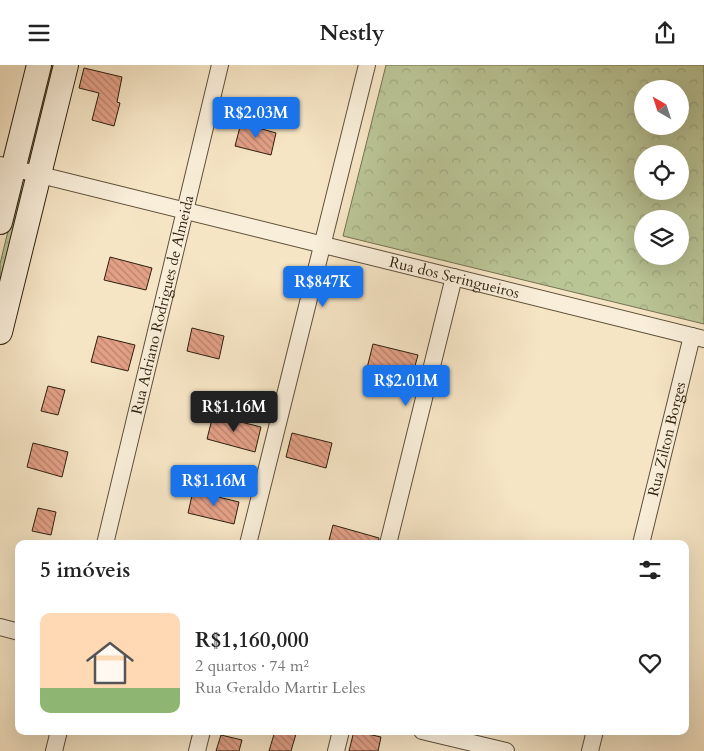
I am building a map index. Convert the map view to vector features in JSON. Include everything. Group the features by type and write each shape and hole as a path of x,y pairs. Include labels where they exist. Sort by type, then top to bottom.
{"street":[{"path":"0,222 7,167 39,65"},
{"path":"0,332 66,65"},
{"name":"Rua Adriano Rodrigues de Almeida","path":"106,540 220,65"},
{"path":"249,540 367,65"},
{"name":"Rua dos Seringueiros","path":"7,167 698,338"},
{"path":"389,540 454,277"},
{"name":"Rua Zilton Borges","path":"642,540 698,338"},
{"path":"0,627 15,631"},
{"path":"54,751 58,735"},
{"path":"197,751 201,735"},
{"path":"336,751 340,735"},
{"path":"433,735 467,747 506,751"},
{"path":"590,751 594,735"}],"green space":[{"path":"49,65 59,65 31,160 27,155"},
{"path":"386,65 704,65 704,324 343,236"},
{"path":"22,191 25,195 0,300 0,264 17,194"}],"building":[{"path":"84,68 122,77 117,102 120,103 114,126 92,120 99,93 79,88"},
{"path":"241,123 276,133 271,155 235,146"},
{"path":"110,257 152,268 146,290 104,280"},
{"path":"192,328 224,336 219,359 187,351"},
{"path":"98,336 135,345 128,371 91,362"},
{"path":"373,344 418,355 410,384 366,372"},
{"path":"48,386 65,390 58,415 41,411"},
{"path":"213,415 261,427 255,452 207,439"},
{"path":"292,433 332,443 326,468 286,457"},
{"path":"33,443 68,452 62,477 27,467"},
{"path":"193,491 239,502 234,524 188,513"},
{"path":"38,508 56,512 51,535 32,531"},
{"path":"333,525 379,538 379,540 329,540"},
{"path":"221,735 242,740 239,751 216,751"},
{"path":"274,735 296,735 291,751 269,751"},
{"path":"353,735 381,737 378,751 349,751"}]}
